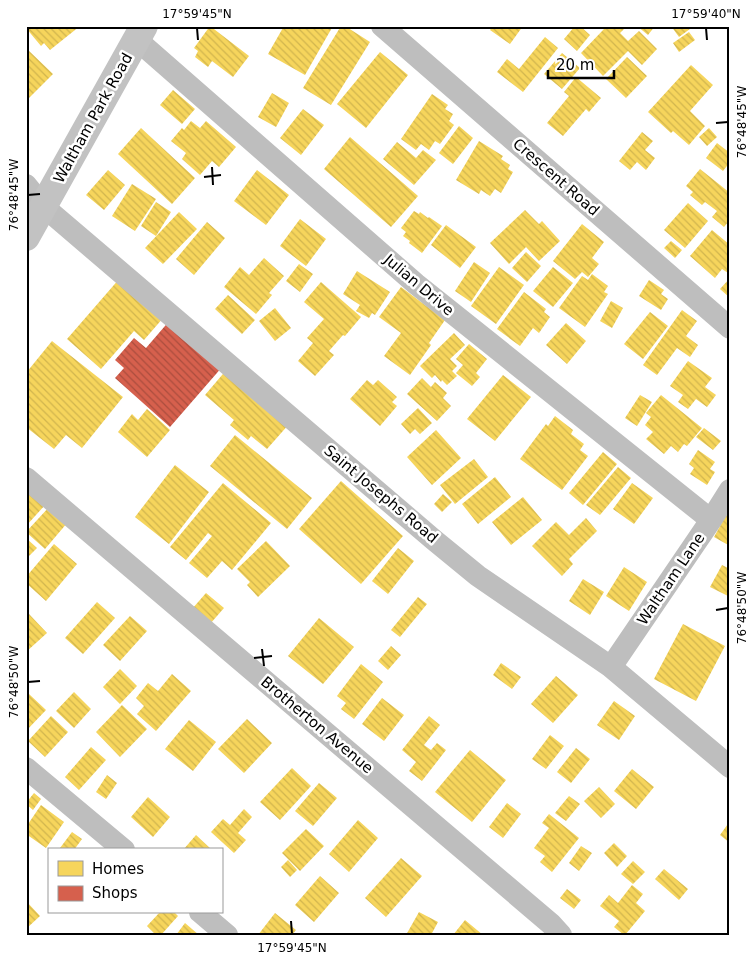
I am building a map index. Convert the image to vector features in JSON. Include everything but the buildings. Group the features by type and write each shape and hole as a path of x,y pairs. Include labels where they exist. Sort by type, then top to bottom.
{"main road":[{"name":"Waltham Park Road","path":"26,237 141,33"}],"street":[{"name":"Crescent Road","path":"382,26 730,328"},
{"name":"Julian Drive","path":"141,33 416,284 711,520"},
{"name":"Saint Josephs Road","path":"26,185 43,206 478,576 612,667 730,767"},
{"name":"Brotherton Avenue","path":"26,478 551,924 561,935"},
{"name":"Waltham Lane","path":"612,667 730,490"},
{"path":"26,768 122,848"},
{"path":"202,914 227,935"}]}
